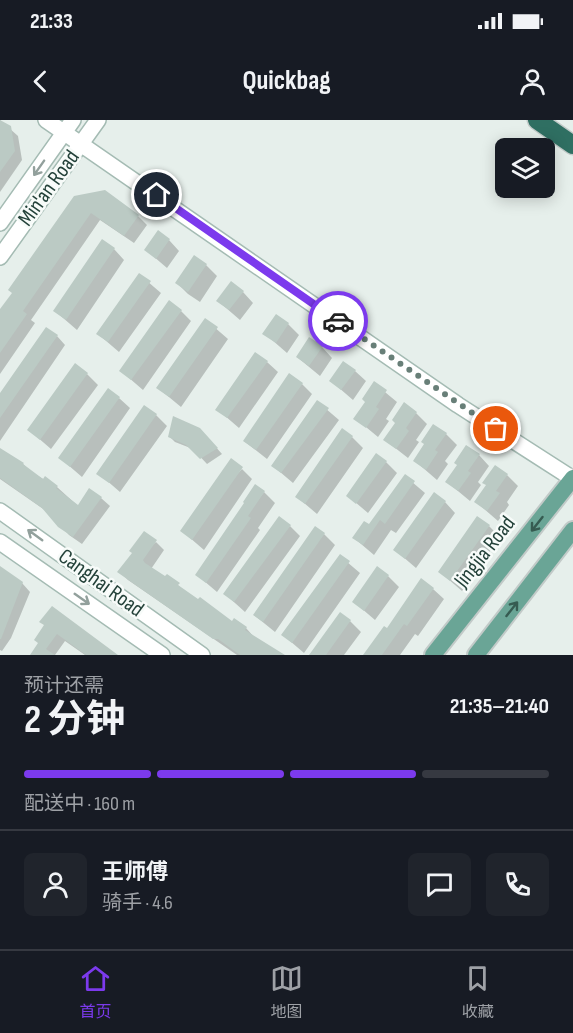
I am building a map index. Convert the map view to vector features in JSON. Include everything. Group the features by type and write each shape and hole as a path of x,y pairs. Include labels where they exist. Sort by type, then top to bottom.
{"highway":[{"path":"537,120 573,145"}],"main road":[{"path":"46,120 68,126 81,143 458,405 573,479"},
{"name":"Min'an Road","path":"0,256 98,120"},
{"name":"Min'an Road","path":"0,223 68,126"},
{"name":"Jingjia Road","path":"433,655 573,479"},
{"name":"Canghai Road","path":"0,510 202,655"},
{"path":"476,655 573,530"},
{"name":"Canghai Road","path":"0,542 162,655"}],"building":[{"path":"0,120 11,126 15,151 0,172"},
{"path":"105,190 139,215 124,236 91,213 23,311 27,314 0,353 0,309 12,293 8,290 74,196"},
{"path":"158,230 170,239 156,259 144,250"},
{"path":"102,239 115,248 66,320 53,311"},
{"path":"194,255 207,264 188,292 175,283"},
{"path":"139,273 151,281 108,342 96,334"},
{"path":"231,281 244,291 229,310 216,301"},
{"path":"169,300 182,310 131,380 119,371"},
{"path":"276,314 289,323 276,343 262,334"},
{"path":"205,318 218,327 169,397 156,388"},
{"path":"46,327 58,335 0,418 0,393"},
{"path":"309,337 323,346 309,366 296,357"},
{"path":"255,352 268,361 227,418 215,410"},
{"path":"343,361 356,370 341,390 329,381"},
{"path":"75,363 88,373 40,440 27,430"},
{"path":"289,373 303,383 256,450 243,441"},
{"path":"374,381 387,390 376,407 379,409 366,428 353,419 365,402 362,399"},
{"path":"108,388 120,397 70,467 58,458"},
{"path":"317,400 329,408 281,473 271,466"},
{"path":"404,402 417,412 406,428 409,431 396,449 383,440 395,423 392,420"},
{"path":"144,405 157,414 109,483 96,474"},
{"path":"173,416 200,428 218,448 200,459 186,445 168,437"},
{"path":"433,424 447,433 435,450 438,452 426,470 413,461 424,444 421,442"},
{"path":"342,428 353,436 305,504 295,497"},
{"path":"466,445 480,454 468,471 471,473 458,491 445,482 457,465 454,463"},
{"path":"0,448 24,463 43,479 45,476 78,505 89,488 102,497 73,537 58,527 42,508 0,478"},
{"path":"376,453 387,461 356,504 346,496"},
{"path":"231,458 243,467 192,540 180,531"},
{"path":"495,465 508,474 496,491 500,493 487,511 474,502 486,485 482,483"},
{"path":"405,474 415,481 385,524 380,520 363,545 352,538 364,521 369,524"},
{"path":"255,484 265,491 248,516 251,518 206,583 195,575"},
{"path":"434,492 446,501 405,559 393,550"},
{"path":"279,516 291,525 234,602 223,594"},
{"path":"477,516 490,525 450,581 438,572"},
{"path":"315,526 325,533 263,622 253,615"},
{"path":"144,531 157,540 143,560 145,563 165,576 167,574 180,583 178,585 198,599 200,597 232,621 234,618 247,627 245,630 285,655 240,655 218,639 213,639 117,572 132,553 129,551"},
{"path":"340,554 350,561 292,643 281,635"},
{"path":"0,566 23,582 1,639 0,639"},
{"path":"377,566 389,575 364,611 352,602"},
{"path":"421,578 434,588 407,626 404,624 382,655 363,655 384,626 387,628"},
{"path":"52,606 118,655 86,655 57,634 46,649 55,655 30,655 38,643 34,640 44,625 39,622"},
{"path":"340,612 351,620 326,655 309,655"}],"way so far":[{"path":"338,321 496,429"}],"route":[{"path":"157,195 338,321"}]}
